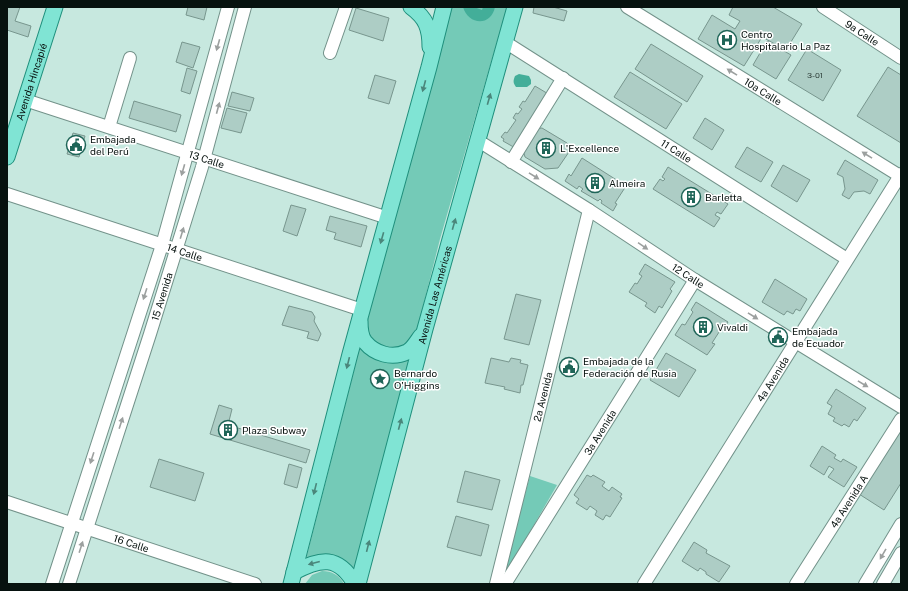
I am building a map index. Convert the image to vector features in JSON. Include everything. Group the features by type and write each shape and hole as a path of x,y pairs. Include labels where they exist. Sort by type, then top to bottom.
{"main road":[{"name":"Avenida Hincapié","path":"7,156 55,7"},
{"path":"411,7 421,14 428,26 430,43 429,67"},
{"path":"293,578 361,314 444,7"},
{"name":"Avenida Las Américas","path":"358,584 425,329 514,9"},
{"path":"361,314 360,331 364,341 383,355 391,356 407,352 425,329"},
{"path":"293,578 309,565 319,562 329,562 337,564 344,569 355,584"}],"street":[{"name":"15 Avenida","path":"52,584 162,245 228,7"},
{"name":"15 Avenida","path":"69,584 176,250 204,158 245,7"},
{"path":"330,53 346,7"},
{"name":"10a Calle","path":"627,7 900,175"},
{"name":"9a Calle","path":"823,7 901,58"},
{"name":"11 Calle","path":"505,42 847,259"},
{"path":"109,127 130,58"},
{"path":"511,162 563,78"},
{"name":"13 Calle","path":"25,100 388,218"},
{"name":"12 Calle","path":"477,140 590,210 695,280 795,343 901,407"},
{"name":"4a Avenida","path":"644,584 900,175"},
{"name":"14 Calle","path":"7,194 162,245 361,314"},
{"name":"2a Avenida","path":"496,584 590,210"},
{"name":"3a Avenida","path":"505,584 695,280"},
{"name":"4a Avenida A","path":"796,584 901,419"},
{"name":"16 Calle","path":"7,502 255,584"},
{"path":"865,584 901,524"},
{"path":"883,584 901,553"}],"shaded area":[{"path":"452,7 507,7 440,239 414,342 384,352 364,333"},
{"path":"463,7 474,7 482,10 483,7 495,7 489,18 484,21 479,21 470,17"},
{"path":"519,74 529,76 531,84 527,87 516,87 514,79 515,76"},
{"path":"361,343 411,352 355,575 306,559"},
{"path":"530,476 557,485 501,582"},
{"path":"322,571 335,574 344,584 305,584 312,575"}],"building":[{"path":"8,7 20,7 15,21 31,26 28,37 7,30"},
{"path":"188,7 207,7 204,20 186,15"},
{"path":"534,7 553,7 567,11 564,21 533,13"},
{"name":"Centro Hospitalario La Paz","path":"733,7 773,7 802,24 786,50 762,37 744,66 698,39 712,15 735,29 740,21 729,15"},
{"path":"356,8 389,18 383,41 349,30"},
{"path":"767,41 791,55 776,79 753,65"},
{"path":"182,42 200,47 193,68 176,62"},
{"path":"651,44 703,76 687,102 635,69"},
{"path":"807,49 841,70 823,101 788,80"},
{"path":"888,67 901,75 901,143 857,116"},
{"path":"187,68 197,71 190,94 181,91"},
{"path":"630,72 682,104 666,129 614,97"},
{"path":"375,75 396,81 389,104 368,98"},
{"path":"535,86 550,95 517,149 503,141 504,139 501,137 505,132 507,133 516,120 513,118 516,113 518,114 522,109 519,107 523,101 525,102"},
{"path":"232,92 254,98 250,111 228,106"},
{"path":"134,101 181,115 176,132 129,118"},
{"path":"227,108 247,113 241,133 221,128"},
{"path":"705,118 724,130 712,150 693,138"},
{"name":"L'Excellence","path":"542,128 567,143 571,149 558,168 545,169 525,157 522,146 534,129"},
{"name":"Embajada del Perú","path":"73,133 85,136 79,157 67,154"},
{"path":"747,147 773,162 761,182 735,167"},
{"name":"Almeira","path":"582,158 626,186 615,203 617,204 613,211 601,203 602,201 600,199 598,201 581,191 583,189 579,186 577,189 565,181 569,174 571,176"},
{"path":"845,160 878,180 870,194 864,191 854,192 849,199 842,195 845,189 843,177 837,174"},
{"path":"783,165 810,180 797,202 771,186"},
{"name":"Barletta","path":"668,167 728,204 721,214 717,212 715,215 720,218 714,227 653,189 660,179 663,181 665,179 662,177"},
{"path":"291,205 306,209 297,236 283,231"},
{"path":"330,216 367,226 361,247 334,239 336,233 326,230"},
{"path":"645,264 675,282 670,289 672,291 662,308 659,306 655,313 645,306 647,303 629,292 642,276 639,274"},
{"path":"775,279 807,299 800,311 796,309 793,314 787,311 784,315 762,302"},
{"path":"516,294 541,300 529,345 504,339"},
{"name":"Vivaldi","path":"696,302 728,322 723,330 721,329 712,343 715,344 707,355 675,335 682,324 685,325 693,312 691,310"},
{"path":"289,306 312,312 315,317 314,321 321,334 318,341 307,338 309,332 282,325"},
{"path":"666,353 696,370 679,397 650,380"},
{"path":"491,358 509,362 511,358 521,360 520,363 528,365 523,385 521,385 520,393 504,389 505,387 485,383"},
{"path":"836,389 866,408 857,421 854,419 849,427 844,424 842,426 833,421 835,418 828,414 832,406 827,403"},
{"name":"Plaza Subway","path":"219,405 232,409 228,425 310,450 306,463 210,434"},
{"path":"901,427 901,483 884,510 859,494"},
{"path":"822,446 836,455 834,458 841,462 843,459 857,467 844,487 828,477 834,469 829,466 824,475 810,466"},
{"path":"159,459 204,473 195,501 150,487"},
{"path":"289,464 302,468 297,488 284,484"},
{"path":"465,471 500,480 492,510 457,502"},
{"path":"587,475 591,477 593,475 605,482 602,486 609,491 612,487 622,494 620,497 622,498 610,517 606,515 603,520 595,515 597,511 590,506 587,510 576,503 579,499 574,495"},
{"path":"456,516 489,525 481,556 447,547"},
{"path":"694,542 707,550 706,553 730,566 719,582 706,574 706,572 700,568 698,571 682,561"}],"place":[{"name":"Centro Hospitalario La Paz","path":"727,40"},
{"name":"Embajada del Perú","path":"76,145"},
{"name":"L'Excellence","path":"546,148"},
{"name":"Almeira","path":"595,183"},
{"name":"Barletta","path":"691,197"},
{"name":"Vivaldi","path":"703,327"},
{"name":"Embajada de Ecuador","path":"778,337"},
{"name":"Embajada de la Federación de Rusia","path":"569,367"},
{"name":"Bernardo O'Higgins","path":"380,379"},
{"name":"Plaza Subway","path":"228,430"}]}
